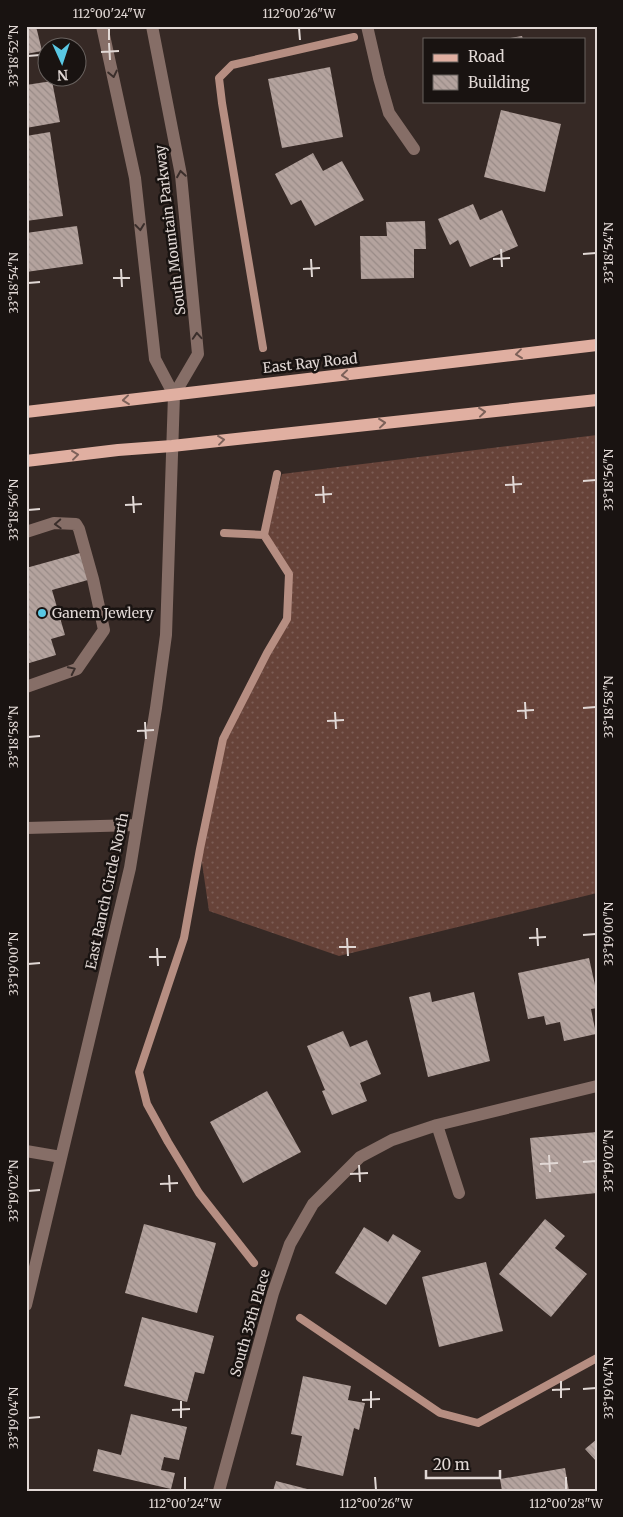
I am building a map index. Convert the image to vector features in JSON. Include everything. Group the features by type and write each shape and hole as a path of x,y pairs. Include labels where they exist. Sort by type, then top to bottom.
{"main road":[{"name":"East Ray Road","path":"26,412 597,345"},
{"path":"26,461 597,400"}],"street":[{"name":"South Mountain Parkway","path":"102,26 135,178 155,359 174,395"},
{"name":"South Mountain Parkway","path":"152,26 181,175 198,354 174,395 173,417"},
{"path":"367,26 378,78 389,113 414,149"},
{"name":"East Ranch Circle North","path":"26,1305 130,868 166,635 173,417"},
{"path":"26,532 54,523 76,524 93,579 104,630 77,669 26,686"},
{"path":"26,828 137,825"},
{"name":"South 35th Place","path":"219,1491 273,1292 290,1244 313,1204 360,1157 392,1140 438,1125 597,1086"},
{"path":"438,1125 459,1193"},
{"path":"26,1151 61,1157"}],"shaded area":[{"path":"597,435 597,893 339,956 209,911 200,849 223,739 267,653 287,619 289,574 264,535 282,474"}],"building":[{"path":"26,26 36,26 39,38 38,52 26,54"},
{"path":"330,67 343,137 282,148 268,79"},
{"path":"38,83 38,88 53,88 60,122 26,128 26,85"},
{"path":"501,110 561,124 545,192 484,177"},
{"path":"50,132 63,216 26,221 26,136"},
{"path":"313,153 323,171 342,161 364,200 315,226 301,200 291,205 275,174"},
{"path":"473,204 480,220 502,210 518,246 470,267 458,240 450,245 438,219"},
{"path":"425,221 426,249 414,249 414,278 361,279 360,236 387,236 386,222"},
{"path":"77,226 83,264 26,272 26,233"},
{"name":"Ganem Jewlery","path":"80,553 88,580 52,590 65,635 51,639 56,655 26,664 26,568"},
{"path":"589,958 597,994 597,1008 591,1009 596,1034 564,1041 560,1022 546,1025 544,1016 528,1019 518,973"},
{"path":"430,992 432,1002 474,992 490,1061 428,1077 409,997"},
{"path":"343,1031 350,1047 367,1040 381,1074 360,1083 367,1101 332,1115 322,1091 325,1090 307,1046"},
{"path":"267,1091 301,1152 243,1183 210,1122"},
{"path":"597,1132 597,1193 536,1199 530,1138"},
{"path":"545,1219 565,1236 555,1248 587,1274 551,1317 499,1274"},
{"path":"144,1224 216,1243 197,1313 125,1293"},
{"path":"364,1227 388,1242 393,1234 421,1251 386,1305 335,1273"},
{"path":"486,1262 503,1331 439,1347 422,1277"},
{"path":"142,1317 214,1336 204,1374 195,1372 187,1402 124,1386"},
{"path":"303,1376 351,1386 348,1400 365,1403 359,1430 354,1428 343,1476 296,1465 302,1436 291,1434"},
{"path":"131,1414 187,1427 179,1460 164,1457 161,1470 175,1473 171,1489 93,1471 98,1449 121,1455"},
{"path":"597,1439 597,1462 585,1449"},
{"path":"565,1468 569,1491 502,1491 500,1479"},
{"path":"276,1481 311,1490 311,1491 273,1491"}],"waterway":[{"path":"263,348 219,78 232,65 354,37"},
{"path":"254,1263 199,1193 168,1142 147,1104 139,1072 184,938 223,739 267,653 287,619 289,574 264,535 277,474"},
{"path":"224,533 264,535"},
{"path":"300,1318 440,1413 478,1423 597,1358"}],"place":[{"name":"Ganem Jewlery","path":"42,613"}]}
